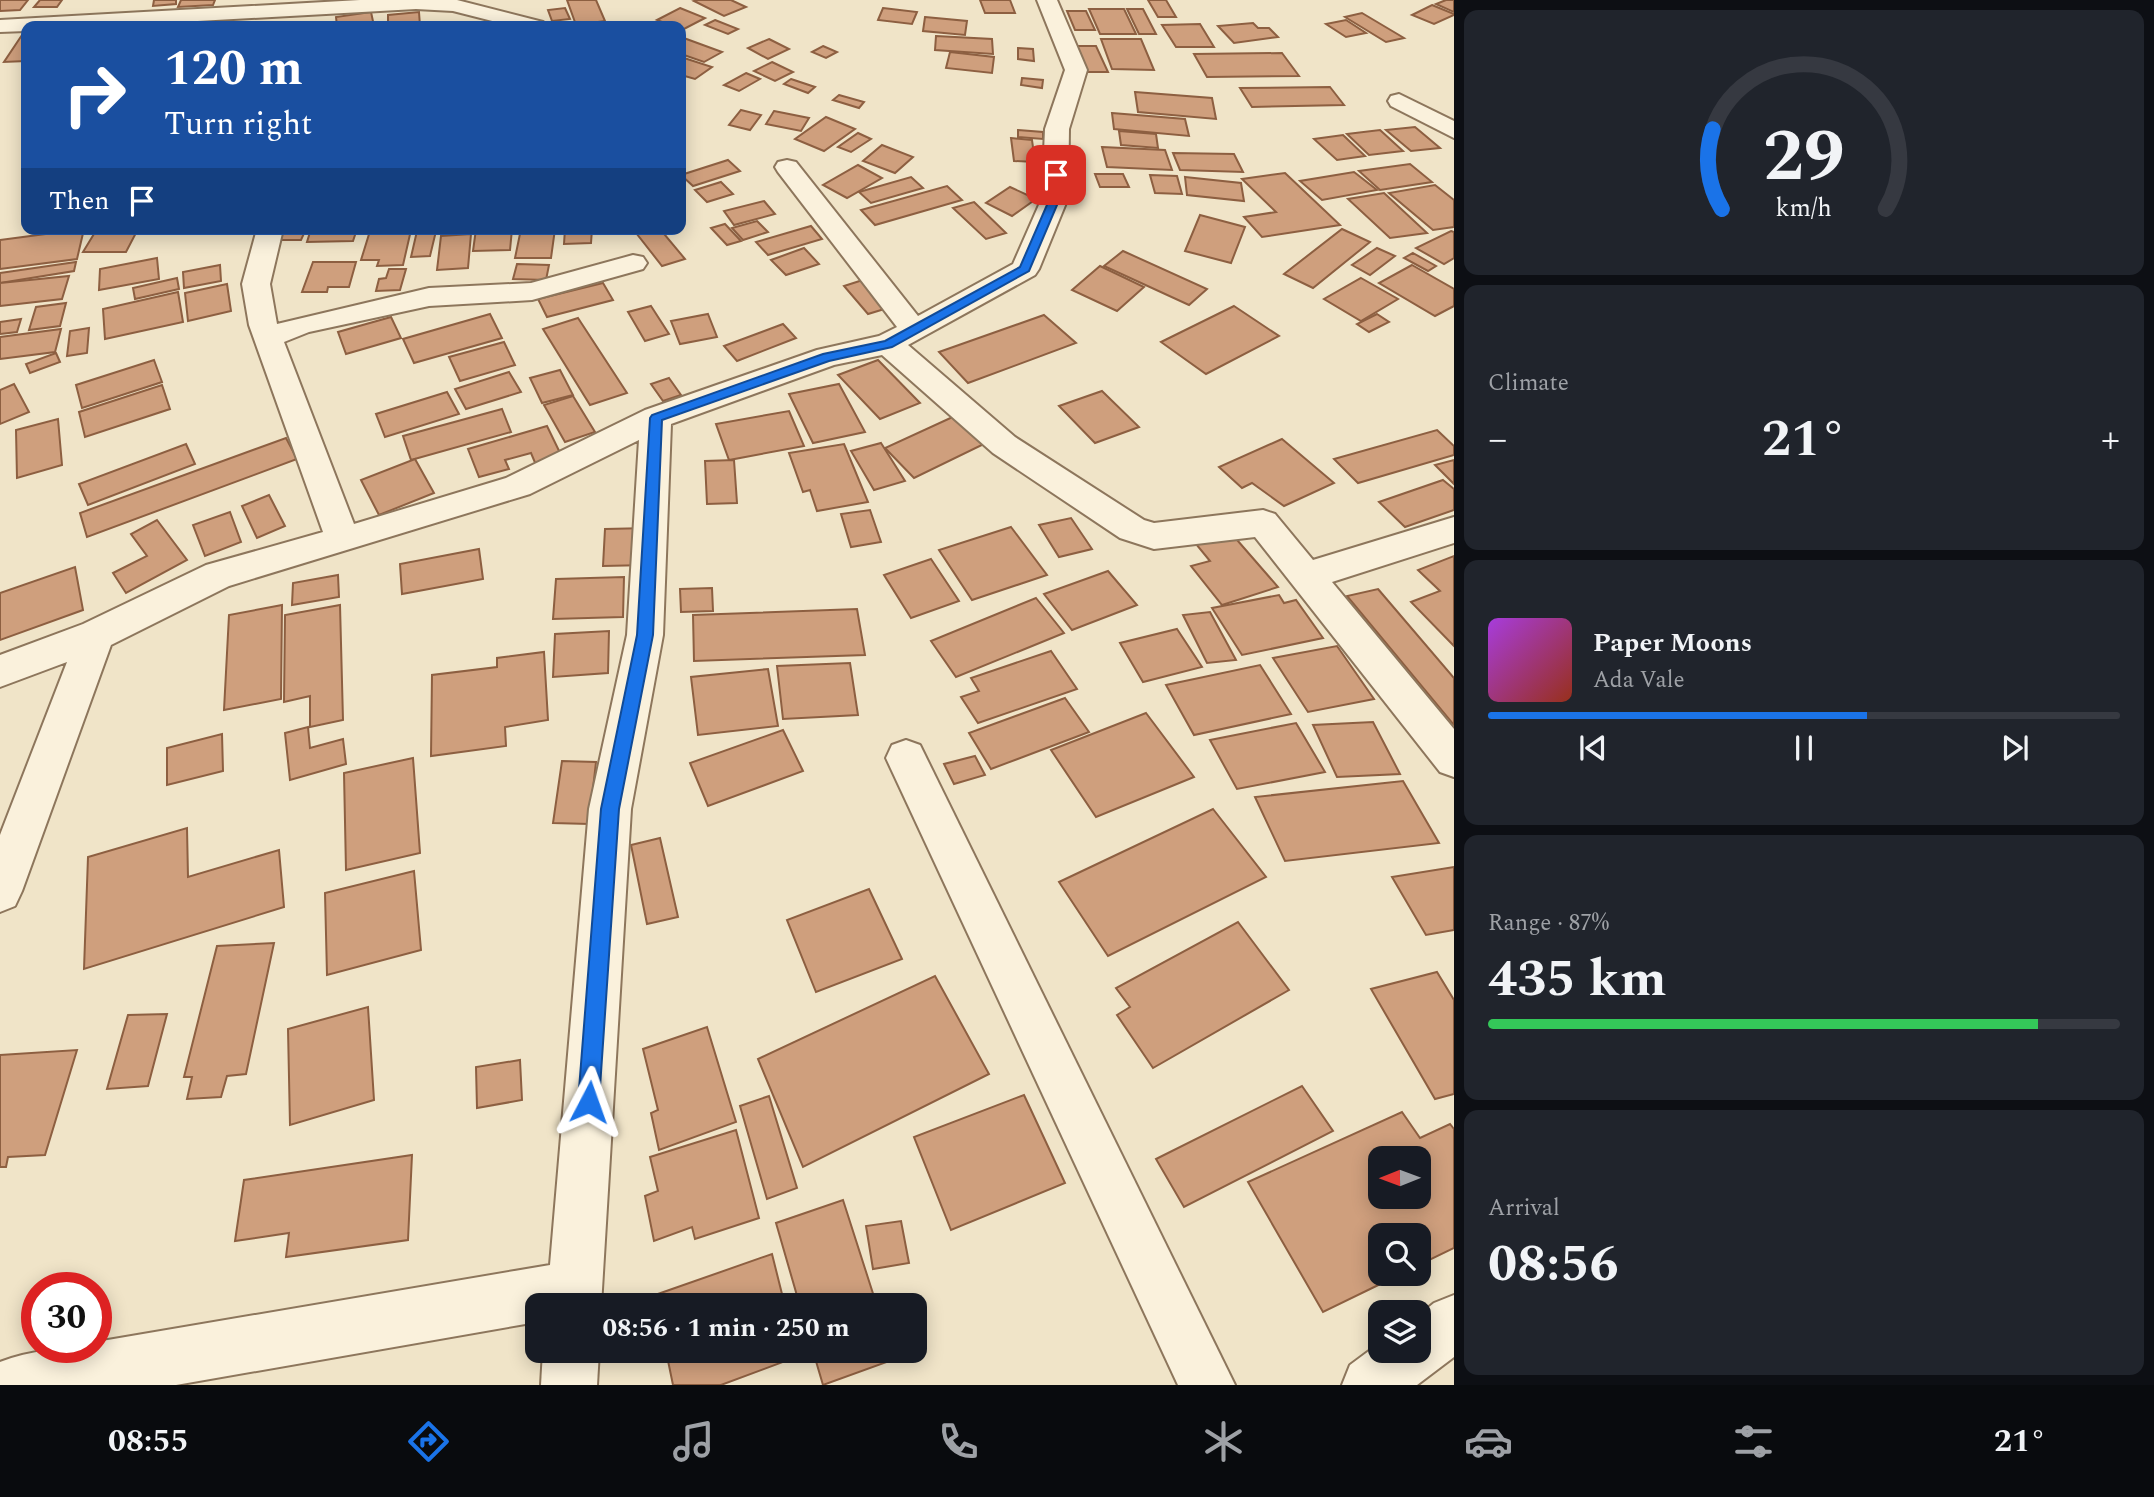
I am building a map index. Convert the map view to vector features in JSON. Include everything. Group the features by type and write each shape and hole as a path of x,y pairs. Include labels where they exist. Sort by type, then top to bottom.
{"street":[{"path":"0,671 96,635 219,575 518,486 656,418 827,357 902,337 1025,269 1055,198 1058,129 1076,70 1047,0"},
{"path":"104,21 416,3 453,5 516,21"},
{"path":"0,26 21,25"},
{"path":"1399,101 1454,131"},
{"path":"787,167 902,337 1004,445 1132,529 1154,536 1263,523 1304,577 1454,759"},
{"path":"268,235 256,284 262,325 343,540"},
{"path":"268,337 302,325 429,297 532,291 633,262"},
{"path":"575,1293 610,809 645,635 656,418"},
{"path":"1304,577 1454,530"},
{"path":"0,891 96,635"},
{"path":"906,758 1207,1385"},
{"path":"13,1385 525,1305"},
{"path":"1431,1340 1454,1323"},
{"path":"569,1385 570,1363"},
{"path":"1370,1385 1400,1363"}],"building":[{"path":"0,0 28,0 20,10 0,11"},
{"path":"40,0 62,0 57,7 34,7"},
{"path":"154,0 176,0 176,4 153,6"},
{"path":"181,0 215,0 213,5 178,7"},
{"path":"567,0 596,0 605,21 575,21"},
{"path":"731,0 746,7 724,16 694,1"},
{"path":"980,0 1010,0 1015,13 985,13"},
{"path":"1148,0 1166,0 1176,17 1158,17"},
{"path":"1454,0 1454,12 1436,4"},
{"path":"1432,5 1454,15 1434,24 1412,15"},
{"path":"565,8 570,19 552,21 548,10"},
{"path":"680,8 705,18 686,28 686,21 657,20"},
{"path":"883,8 917,12 912,24 878,20"},
{"path":"1089,9 1124,9 1136,34 1100,34"},
{"path":"1127,9 1143,9 1156,34 1139,34"},
{"path":"1067,11 1086,11 1095,30 1075,30"},
{"path":"371,12 373,21 336,21 336,17"},
{"path":"419,12 420,21 388,21 388,15"},
{"path":"1362,13 1404,38 1386,42 1345,17"},
{"path":"925,17 967,21 965,35 923,31"},
{"path":"715,20 738,29 728,34 705,25"},
{"path":"1346,20 1366,33 1346,37 1326,24"},
{"path":"1253,23 1258,28 1269,28 1278,37 1234,43 1218,26"},
{"path":"1200,24 1214,47 1176,47 1162,25"},
{"path":"21,36 21,61 4,62"},
{"path":"936,36 992,39 993,54 935,50"},
{"path":"686,39 722,52 704,62 686,56"},
{"path":"769,39 789,49 768,59 748,48"},
{"path":"1101,39 1141,39 1154,70 1112,69"},
{"path":"823,46 837,52 826,58 812,52"},
{"path":"1076,46 1096,46 1108,72 1087,72"},
{"path":"1018,48 1033,49 1034,61 1018,59"},
{"path":"950,52 994,57 992,73 946,68"},
{"path":"1282,53 1299,76 1207,77 1194,54"},
{"path":"686,59 712,67 695,79 686,76"},
{"path":"772,62 793,72 775,81 754,71"},
{"path":"746,73 760,79 739,91 724,85"},
{"path":"1022,78 1043,80 1042,88 1021,85"},
{"path":"791,79 815,87 808,93 784,84"},
{"path":"1330,87 1344,105 1252,107 1240,88"},
{"path":"1135,92 1212,98 1216,119 1138,112"},
{"path":"839,95 864,102 859,108 833,100"},
{"path":"741,110 761,115 750,130 729,125"},
{"path":"774,111 809,118 801,131 766,124"},
{"path":"1112,113 1185,119 1189,136 1114,129"},
{"path":"826,117 855,129 824,151 795,139"},
{"path":"1415,127 1440,148 1411,151 1386,130"},
{"path":"1018,130 1043,132 1043,139 1018,137"},
{"path":"1380,130 1403,151 1369,155 1347,134"},
{"path":"1119,131 1156,134 1158,148 1121,145"},
{"path":"858,133 871,139 851,152 838,147"},
{"path":"1343,135 1365,156 1337,160 1314,139"},
{"path":"1011,138 1032,140 1035,162 1014,161"},
{"path":"882,145 913,157 895,173 863,161"},
{"path":"1102,147 1165,150 1172,170 1107,167"},
{"path":"1173,153 1234,154 1243,172 1180,170"},
{"path":"728,160 740,171 693,186 686,180 686,173"},
{"path":"1410,164 1432,182 1380,190 1359,171"},
{"path":"858,165 882,178 847,198 823,185"},
{"path":"1354,172 1377,190 1322,200 1300,181"},
{"path":"1285,173 1340,225 1262,237 1244,217 1276,212 1242,179"},
{"path":"1095,174 1123,174 1129,187 1100,187"},
{"path":"1150,175 1177,176 1182,194 1155,193"},
{"path":"911,177 923,188 871,203 859,192"},
{"path":"1185,177 1241,183 1244,201 1187,195"},
{"path":"721,182 733,194 707,202 695,190"},
{"path":"1435,185 1454,200 1454,227 1433,230 1389,193"},
{"path":"947,186 962,200 875,225 861,210"},
{"path":"1010,187 1036,199 1012,216 986,203"},
{"path":"1384,193 1427,233 1390,238 1348,199"},
{"path":"764,201 775,214 734,225 724,211"},
{"path":"974,202 1006,233 986,239 953,208"},
{"path":"1200,215 1245,227 1231,263 1185,251"},
{"path":"757,221 768,232 743,240 732,228"},
{"path":"725,224 741,241 727,245 711,228"},
{"path":"811,226 822,239 768,255 756,242"},
{"path":"1342,229 1370,242 1313,288 1284,274"},
{"path":"1454,232 1454,258 1444,264 1416,248"},
{"path":"38,235 83,235 77,259 0,269 0,240"},
{"path":"93,235 135,235 126,252 83,252"},
{"path":"279,235 303,235 301,240 277,240"},
{"path":"309,235 355,235 353,241 307,242"},
{"path":"369,235 410,235 403,265 377,266 379,260 361,260"},
{"path":"416,235 435,235 430,256 411,257"},
{"path":"471,235 468,268 437,270 441,236"},
{"path":"475,235 511,235 510,250 473,251"},
{"path":"520,235 554,235 551,258 515,258"},
{"path":"565,235 592,235 591,243 564,244"},
{"path":"638,235 665,235 685,259 662,266"},
{"path":"804,248 819,264 786,275 771,260"},
{"path":"1377,248 1395,256 1370,275 1352,265"},
{"path":"1123,251 1207,289 1189,305 1104,266"},
{"path":"1413,253 1436,266 1428,271 1404,258"},
{"path":"157,258 159,279 99,290 100,269"},
{"path":"76,262 74,271 0,283 0,273"},
{"path":"313,262 356,262 349,287 328,287 327,292 302,292"},
{"path":"517,264 549,265 546,280 513,279"},
{"path":"220,265 221,281 184,288 183,272"},
{"path":"1412,265 1454,289 1454,306 1435,316 1379,283"},
{"path":"1100,266 1144,287 1117,311 1072,290"},
{"path":"389,269 406,269 400,290 376,291 379,279 386,278"},
{"path":"69,276 62,299 0,306 0,283"},
{"path":"177,278 179,289 135,299 133,288"},
{"path":"1361,278 1398,299 1361,321 1324,299"},
{"path":"866,279 891,307 868,314 844,286"},
{"path":"603,283 613,300 547,317 538,299"},
{"path":"227,284 231,311 188,321 185,293"},
{"path":"178,292 183,322 105,339 103,309"},
{"path":"66,303 60,326 29,330 36,307"},
{"path":"651,306 669,334 645,341 628,312"},
{"path":"1234,306 1279,336 1206,374 1161,342"},
{"path":"490,314 502,338 414,363 403,339"},
{"path":"708,314 717,337 680,344 671,321"},
{"path":"1377,314 1389,322 1369,332 1357,324"},
{"path":"1044,315 1076,343 968,383 939,352"},
{"path":"391,317 401,338 346,354 338,332"},
{"path":"578,318 627,393 590,405 543,329"},
{"path":"21,319 17,332 0,334 0,322"},
{"path":"783,324 796,338 737,361 724,346"},
{"path":"89,328 87,353 67,356 70,331"},
{"path":"61,329 55,352 0,359 0,337"},
{"path":"504,342 515,365 460,381 449,357"},
{"path":"56,353 60,362 30,373 26,364"},
{"path":"154,360 162,382 82,408 76,385"},
{"path":"878,360 920,403 880,419 838,375"},
{"path":"560,370 573,395 542,403 530,378"},
{"path":"509,372 521,392 466,409 455,389"},
{"path":"669,378 681,395 663,401 651,384"},
{"path":"14,384 29,412 0,424 0,390"},
{"path":"839,384 865,432 813,443 789,394"},
{"path":"162,385 170,409 85,437 79,412"},
{"path":"1102,391 1139,427 1095,443 1059,406"},
{"path":"447,392 459,414 385,437 376,414"},
{"path":"573,396 595,432 565,442 544,405"},
{"path":"502,409 511,432 411,460 403,436"},
{"path":"789,411 804,446 729,460 716,424"},
{"path":"957,415 988,442 914,478 885,448"},
{"path":"58,419 62,465 17,478 16,430"},
{"path":"547,426 562,457 536,465 531,453 505,460 509,469 479,477 468,449"},
{"path":"1437,430 1454,446 1454,455 1358,483 1334,459"},
{"path":"286,438 297,459 87,537 80,513"},
{"path":"1282,439 1334,483 1284,506 1252,483 1242,488 1219,467"},
{"path":"881,443 905,481 874,490 851,451"},
{"path":"186,444 195,464 88,505 79,484"},
{"path":"844,444 868,502 817,511 810,490 803,492 789,453"},
{"path":"415,459 434,493 379,515 361,480"},
{"path":"734,460 737,503 707,504 705,461"},
{"path":"1454,460 1454,484 1435,465"},
{"path":"1443,480 1454,489 1454,510 1405,527 1379,502"},
{"path":"269,495 285,526 257,538 242,506"},
{"path":"870,510 881,542 851,547 841,514"},
{"path":"230,512 241,542 205,556 193,525"},
{"path":"1071,518 1092,549 1059,557 1039,525"},
{"path":"157,520 187,560 126,593 113,573 147,556 131,534"},
{"path":"1011,527 1047,575 972,600 939,550"},
{"path":"649,528 648,565 603,566 605,529"},
{"path":"1231,533 1278,587 1222,605 1191,566 1210,561 1196,544"},
{"path":"479,549 483,579 402,594 400,564"},
{"path":"1454,556 1454,646 1411,602 1440,591 1418,570"},
{"path":"931,559 959,601 911,618 884,575"},
{"path":"75,567 83,610 0,640 0,593"},
{"path":"1108,571 1137,605 1072,630 1044,594"},
{"path":"338,575 339,597 292,605 293,583"},
{"path":"624,577 623,617 553,619 556,579"},
{"path":"712,588 713,611 681,612 680,589"},
{"path":"1378,589 1454,678 1454,725 1347,596"},
{"path":"1279,595 1284,603 1296,600 1323,638 1242,655 1212,608"},
{"path":"1036,598 1064,633 956,677 931,641"},
{"path":"282,605 281,699 224,710 229,615"},
{"path":"340,605 343,720 310,727 310,696 284,702 285,615"},
{"path":"857,609 865,655 694,661 693,615"},
{"path":"1210,612 1236,660 1207,663 1183,615"},
{"path":"1177,629 1202,667 1143,682 1120,643"},
{"path":"609,631 608,673 553,677 555,634"},
{"path":"1337,646 1374,699 1308,712 1273,658"},
{"path":"1051,651 1077,689 978,723 961,697 979,691 971,678"},
{"path":"544,652 548,720 505,727 506,746 431,756 432,675 497,667 497,658"},
{"path":"850,663 858,715 783,719 777,666"},
{"path":"1260,665 1291,714 1194,735 1166,685"},
{"path":"768,669 778,726 698,735 691,677"},
{"path":"1065,698 1089,732 991,769 969,733"},
{"path":"1146,713 1194,777 1096,817 1051,750"},
{"path":"1373,722 1400,774 1337,777 1313,725"},
{"path":"1296,723 1325,772 1237,789 1210,740"},
{"path":"308,727 310,748 343,739 346,764 290,780 285,733"},
{"path":"783,730 803,771 708,806 690,763"},
{"path":"222,734 223,771 167,785 167,748"},
{"path":"975,756 985,775 954,784 944,764"},
{"path":"413,758 420,853 346,870 344,773"},
{"path":"562,761 596,762 589,824 553,823"},
{"path":"1403,781 1439,843 1285,861 1255,797"},
{"path":"1213,809 1266,877 1108,956 1059,882"},
{"path":"187,828 188,877 279,850 284,907 84,969 88,857"},
{"path":"660,838 678,917 647,924 631,845"},
{"path":"1454,867 1454,930 1426,935 1392,877"},
{"path":"414,871 421,950 327,975 325,893"},
{"path":"869,889 902,959 816,992 787,920"},
{"path":"1238,922 1289,990 1153,1068 1117,1015 1130,1007 1116,988"},
{"path":"274,943 246,1074 227,1076 221,1097 187,1099 192,1077 184,1077 217,946"},
{"path":"1437,972 1454,1000 1454,1094 1435,1099 1371,989"},
{"path":"935,976 989,1074 803,1167 758,1059"},
{"path":"368,1007 374,1100 290,1125 288,1029"},
{"path":"167,1014 148,1086 107,1089 128,1015"},
{"path":"707,1027 736,1122 659,1150 651,1113 658,1110 643,1049"},
{"path":"77,1050 45,1155 8,1157 6,1167 0,1167 0,1055"},
{"path":"520,1060 522,1100 477,1108 476,1067"},
{"path":"1302,1086 1333,1131 1184,1207 1156,1159"},
{"path":"1024,1095 1065,1183 951,1230 914,1137"},
{"path":"769,1096 797,1188 767,1199 740,1106"},
{"path":"1402,1112 1420,1138 1450,1124 1454,1129 1454,1248 1431,1259 1431,1223 1368,1223 1368,1286 1376,1286 1323,1312 1248,1182"},
{"path":"736,1130 759,1218 695,1239 692,1227 654,1241 645,1196 658,1191 650,1157"},
{"path":"412,1155 408,1240 286,1257 289,1233 235,1241 244,1180"},
{"path":"843,1200 873,1293 796,1293 776,1223"},
{"path":"901,1221 909,1263 873,1269 866,1226"},
{"path":"772,1254 782,1293 661,1293"},
{"path":"668,1363 780,1363 721,1385 673,1385"},
{"path":"817,1363 884,1363 823,1385"}],"route":[{"path":"589,1102 610,809 645,635 656,418 827,357 888,344 1025,269 1055,198 1056,175"}]}
